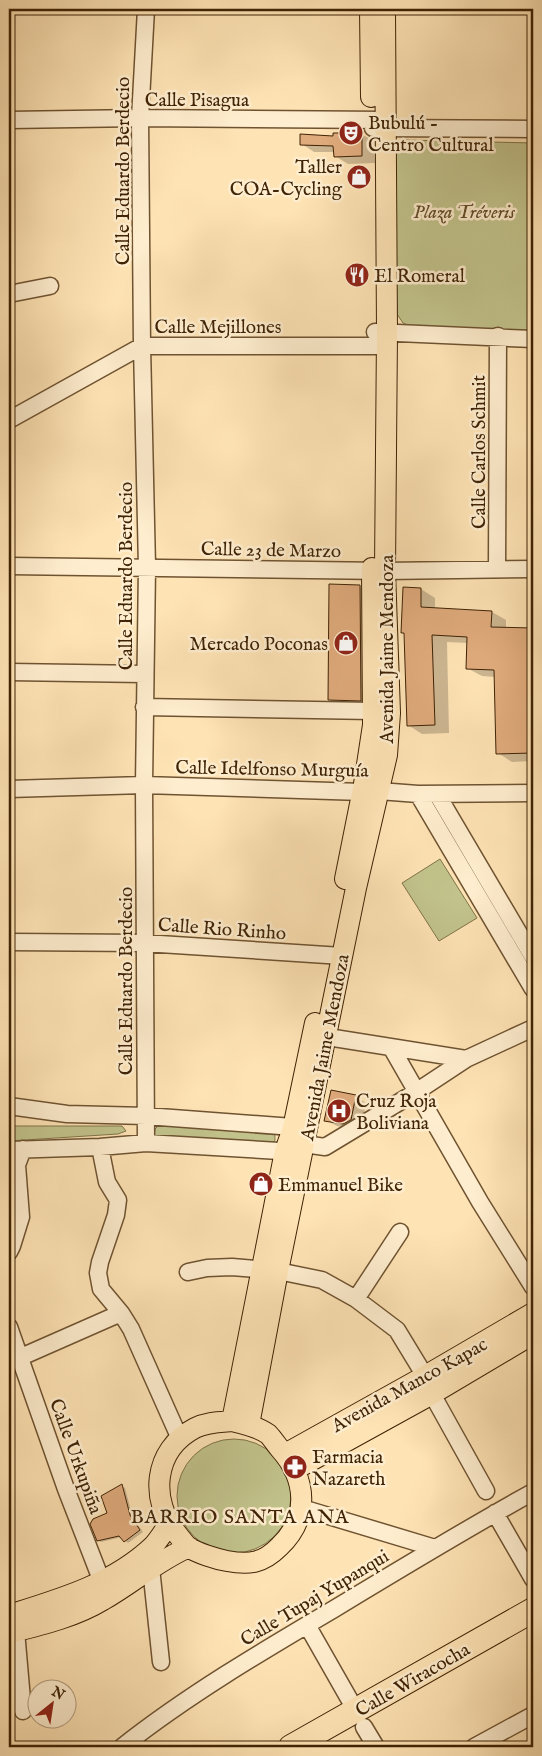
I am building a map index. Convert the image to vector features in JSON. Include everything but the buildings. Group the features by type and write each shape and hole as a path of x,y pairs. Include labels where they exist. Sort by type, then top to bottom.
{"highway":[{"name":"Calle Wiracocha","path":"291,1747 360,1719 533,1610"}],"main road":[{"name":"Avenida Jaime Mendoza","path":"241,1423 270,1270 299,1141 371,791 379,571 381,339 378,124 370,9"},
{"name":"Avenida Jaime Mendoza","path":"378,124 385,9"},
{"name":"Avenida Jaime Mendoza","path":"371,791 387,755 390,714 379,571"},
{"name":"Avenida Manco Kapac","path":"428,1385 533,1313"},
{"name":"Avenida Manco Kapac","path":"290,1462 428,1385 533,1334"},
{"path":"214,1422 241,1423 268,1434 290,1462 301,1487 302,1508 298,1519 283,1544 269,1557 255,1562 240,1563 216,1559 189,1547 169,1524 159,1498 160,1476 164,1462 180,1439 196,1428 214,1422"},
{"path":"11,1624 79,1613 153,1545 169,1524"},
{"path":"103,1591 189,1547"}],"street":[{"name":"Calle Eduardo Berdecio","path":"146,9 140,118 142,346 147,567 144,674 146,1143"},
{"name":"Calle Pisagua","path":"9,120 140,118 533,129"},
{"path":"9,294 50,286"},
{"name":"Calle Mejillones","path":"9,420 142,346 498,336 533,339"},
{"name":"Calle Carlos Schmit","path":"497,569 498,336"},
{"name":"Calle 23 de Marzo","path":"9,566 379,571 533,569"},
{"path":"9,672 144,674"},
{"path":"144,707 373,711"},
{"name":"Calle Idelfonso Murguía","path":"9,789 144,785 418,794 533,793"},
{"path":"418,794 533,989"},
{"path":"437,794 533,957"},
{"name":"Calle Rio Rinho","path":"9,942 144,943 336,955"},
{"path":"9,1106 67,1114 146,1116 325,1147 416,1092 466,1059 533,1028"},
{"path":"320,1036 466,1059"},
{"path":"391,1047 480,1202 533,1287"},
{"path":"9,1252 20,1217 16,1150 100,1147 146,1143 299,1141"},
{"path":"100,1147 107,1182 118,1200 116,1216 100,1262 98,1273 101,1289 131,1328 180,1439"},
{"path":"356,1299 400,1232"},
{"path":"188,1272 207,1268 232,1267 270,1270 322,1280 356,1299 397,1330 486,1491"},
{"path":"20,1356 121,1313"},
{"name":"Calle Urkupiña","path":"9,1326 103,1591"},
{"name":"Calle Tupaj Yupanqui","path":"122,1747 171,1710 263,1650 533,1492"},
{"path":"302,1508 435,1548"},
{"path":"495,1513 533,1579"},
{"path":"151,1568 161,1662"},
{"path":"11,1624 23,1711"},
{"path":"307,1625 376,1747"},
{"path":"481,1743 533,1715"},
{"path":"481,1743 504,1747"}],"green space":[{"name":"Plaza Tréveris","path":"405,140 533,143 533,331 417,329 403,323 397,314 393,154 397,145"},
{"path":"440,859 477,918 439,941 402,883"},
{"path":"159,1125 273,1131 275,1139 271,1146 159,1139 154,1135 155,1129"},
{"path":"9,1126 122,1126 126,1131 118,1134 9,1141"},
{"path":"234,1439 256,1443 275,1455 287,1474 291,1496 287,1518 275,1537 256,1549 234,1553 212,1549 193,1537 181,1518 177,1496 181,1474 193,1455 212,1443"}],"place":[{"name":"Bubulú - Centro Cultural","path":"351,133"},
{"name":"Taller COA-Cycling","path":"359,177"},
{"name":"El Romeral","path":"357,275"},
{"name":"Mercado Poconas","path":"346,643"},
{"name":"Cruz Roja Boliviana","path":"339,1111"},
{"name":"Emmanuel Bike","path":"261,1184"},
{"name":"Farmacia Nazareth","path":"295,1467"}],"district":[{"name":"BARRIO SANTA ANA","path":"240,1516"}]}
